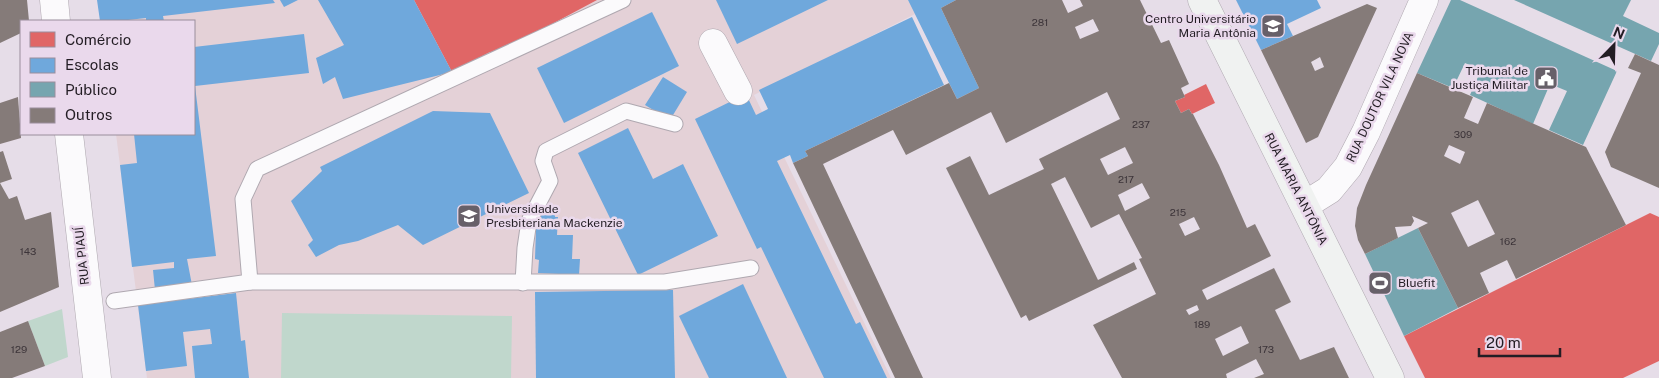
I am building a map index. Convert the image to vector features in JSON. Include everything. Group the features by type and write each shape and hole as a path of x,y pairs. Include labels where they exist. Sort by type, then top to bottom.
{"street":[{"path":"54,0 56,20"},
{"name":"RUA MARIA ANTÔNIA","path":"1202,0 1390,378"},
{"name":"RUA DOUTOR VILA NOVA","path":"1304,205 1329,190 1348,167 1366,132 1424,0"},
{"path":"713,43 738,91"},
{"name":"RUA PIAUÍ","path":"69,135 97,378"}],"lane":[{"path":"250,282 243,199 257,169 624,0"},
{"path":"523,283 525,248 530,221 550,181 543,161 546,151 626,111 675,124"},
{"path":"114,301 250,282 665,282 751,268"}],"shaded area":[{"name":"Universidade Presbiteriana Mackenzie","path":"98,0 908,0 915,14 754,95 891,378 147,378 116,135 195,135 195,20 101,20"}],"green space":[{"path":"62,309 68,357 45,366 28,321"},
{"path":"282,313 512,316 511,378 281,378"}],"building: Comércio":[{"path":"414,0 597,0 492,56 490,52 452,72"},
{"path":"1206,84 1215,103 1192,114 1189,109 1181,113 1175,101"},
{"path":"1650,213 1659,217 1659,361 1623,378 1425,378 1404,336"}],"building: Escolas":[{"path":"97,0 273,0 275,3 163,16 164,20 146,20 146,18 100,20"},
{"path":"280,0 298,0 284,7"},
{"path":"318,0 414,0 452,72 343,99 335,77 323,84 316,58 344,45"},
{"path":"716,0 828,0 737,44"},
{"path":"908,0 956,0 941,8 979,88 957,99"},
{"name":"Centro Universitário Maria Antônia","path":"1236,0 1317,0 1321,8 1287,24 1293,36 1261,50"},
{"path":"652,12 679,66 564,123 537,68"},
{"path":"912,17 944,85 805,151 808,156 793,163 790,155 777,161 856,324 860,322 887,378 824,378 761,247 757,249 695,119 746,94 756,115 768,109 759,90"},
{"path":"304,34 309,73 195,86 195,47"},
{"path":"663,77 687,92 670,120 645,105"},
{"path":"195,86 216,256 187,259 192,285 155,290 153,270 174,268 174,262 132,267 120,165 137,163 134,135 195,135"},
{"path":"433,111 490,113 529,193 423,245 398,225 358,241 339,245 316,257 308,245 313,240 291,201 322,171 320,167"},
{"path":"628,128 653,179 683,164 718,236 638,275 578,153"},
{"path":"541,209 555,210 555,217 558,217 557,235 573,235 572,259 580,259 579,275 538,273 539,260 535,259 536,229 540,229"},
{"path":"743,284 787,378 709,378 679,316"},
{"path":"673,290 675,378 536,378 535,292"},
{"path":"236,293 241,341 245,340 249,378 195,378 192,346 212,344 210,329 183,332 187,366 146,371 138,305"}],"building: Público":[{"name":"Tribunal de Justiça Militar","path":"1451,0 1460,0 1617,71 1583,145 1549,130 1567,91 1550,84 1533,124 1470,95 1481,70 1465,63 1453,88 1417,73"},
{"path":"1514,0 1631,0 1623,16 1659,33 1659,44 1651,61"},
{"path":"1418,228 1458,308 1404,336 1365,254"}],"building: Outros":[{"path":"0,0 27,0 29,20 20,20 20,33 0,43"},
{"path":"956,0 1062,0 1068,13 1083,6 1080,0 1140,0 1161,43 1169,40 1189,84 1181,88 1185,97 1175,101 1181,113 1189,109 1193,114 1219,165 1247,228 1255,224 1271,256 1202,290 1207,300 1274,268 1291,302 1275,310 1300,360 1334,347 1349,378 1254,378 1264,374 1256,359 1226,374 1227,378 1122,378 1093,325 1156,294 1139,259 1142,258 1119,214 1091,228 1065,177 1051,184 1098,280 1134,262 1137,269 1029,321 1026,315 1021,318 946,168 970,156 989,195 1044,169 1039,159 1120,119 1107,92 1006,143 991,112 906,155 893,130 823,164 923,378 895,378 793,163 808,156 805,151 949,83 957,99 979,88 941,8","holes":["1093,19 1099,31 1080,39 1075,27","1125,147 1133,163 1108,175 1100,159","1142,183 1150,198 1125,211 1118,195","1194,217 1200,229 1185,236 1179,224","1197,305 1199,310 1189,315 1186,310","1241,326 1249,343 1223,356 1215,339"]},
{"path":"1367,4 1377,8 1318,137 1306,143 1261,50","holes":["1320,57 1324,67 1315,71 1311,62"]},
{"path":"1635,54 1659,65 1659,188 1611,167 1605,152 1641,73 1628,68"},
{"path":"1417,73 1473,97 1464,118 1478,124 1487,103 1586,147 1626,225 1516,279 1507,260 1480,273 1489,293 1458,308 1418,228 1428,223 1412,216 1414,221 1411,226 1395,227 1398,238 1365,254 1358,240 1355,226 1357,208","holes":["1449,145 1465,152 1460,164 1444,156","1478,200 1495,234 1468,247 1451,213"]},
{"path":"18,97 21,138 0,144 0,103"},
{"path":"3,151 12,179 0,183 0,152"},
{"path":"0,183 9,199 17,196 25,220 51,212 59,287 0,312"},
{"path":"28,321 45,366 12,378 0,378 0,332"}],"place":[{"name":"Centro Universitário Maria Antônia","path":"1273,26"},
{"name":"Tribunal de Justiça Militar","path":"1546,78"},
{"name":"Universidade Presbiteriana Mackenzie","path":"469,216"},
{"name":"Bluefit","path":"1380,283"}]}
